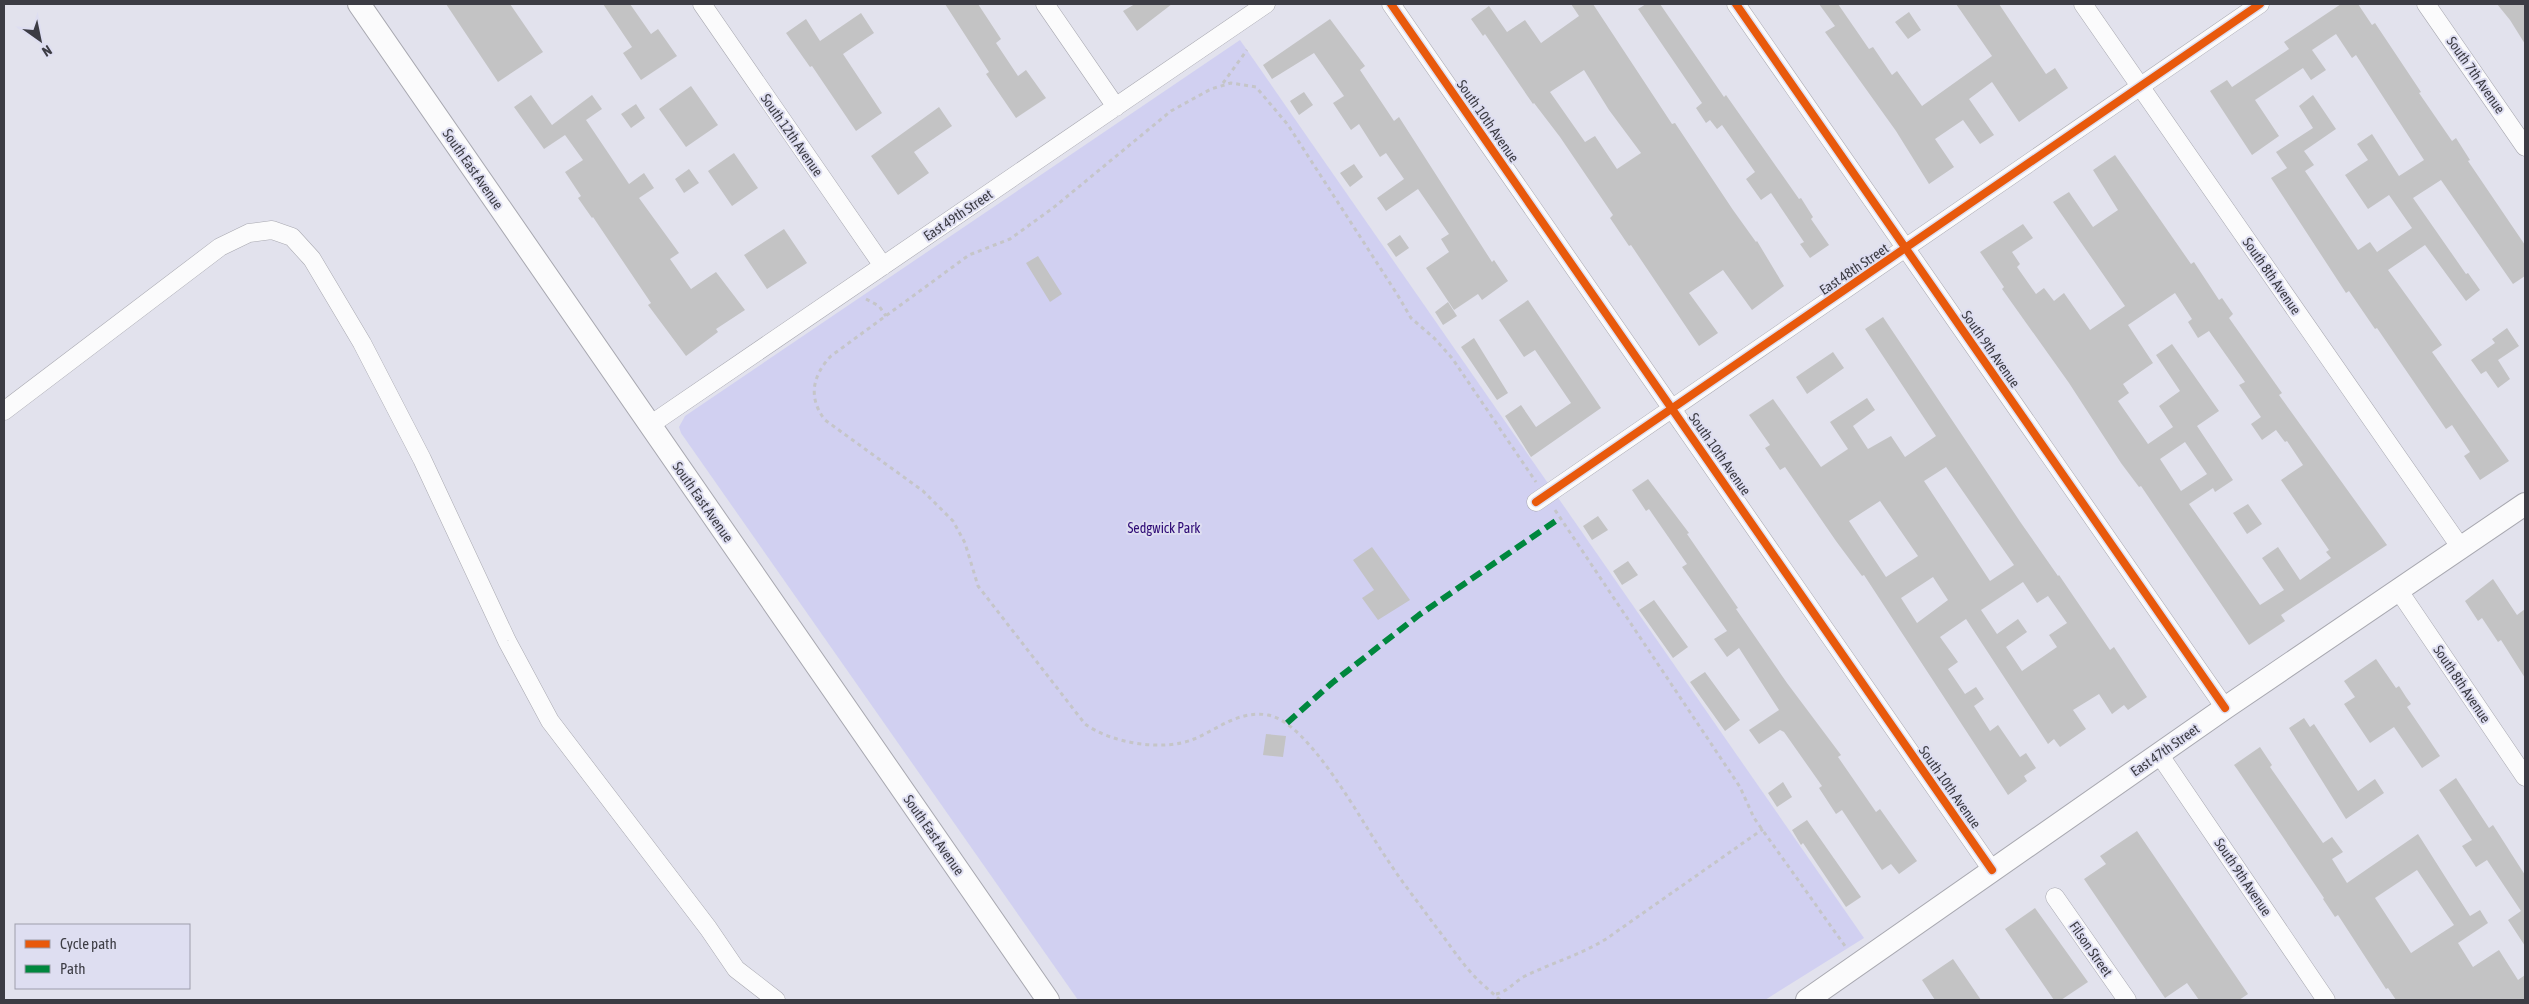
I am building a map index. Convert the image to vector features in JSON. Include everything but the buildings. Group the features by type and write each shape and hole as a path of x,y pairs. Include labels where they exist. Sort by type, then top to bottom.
{"main road":[{"name":"South East Avenue","path":"359,4 1048,1000"},
{"name":"East 47th Street","path":"1807,1000 2225,708 2525,504"}],"street":[{"name":"South 12th Avenue","path":"702,4 883,266"},
{"path":"1045,4 1116,107"},
{"name":"East 49th Street","path":"650,425 1266,4"},
{"name":"South 10th Avenue","path":"1391,4 1992,870"},
{"name":"South 9th Avenue","path":"1736,4 2225,708"},
{"name":"South 8th Avenue","path":"2083,4 2460,548"},
{"name":"East 48th Street","path":"1541,499 2260,4"},
{"name":"South 7th Avenue","path":"2426,4 2525,147"},
{"path":"4,411 220,247 249,233 272,230 292,237 312,259 362,343 422,459 507,641 550,721 702,920 736,969 776,1000"},
{"name":"South 8th Avenue","path":"2399,591 2525,777"},
{"name":"South 9th Avenue","path":"2159,754 2326,1000"},
{"name":"Filson Street","path":"2055,897 2118,997"}],"path":[{"path":"1223,84 1247,50"},
{"path":"1500,1000 1476,979 1387,860 1338,783 1309,745 1287,723 1267,715 1244,716 1190,741 1162,746 1126,740 1101,732 1085,724 978,586 965,543 953,521 923,491 832,426 818,412 815,403 814,383 824,364 969,255 1000,244 1039,218 1126,150 1171,111 1223,84 1242,83 1256,87 1288,125 1397,294 1406,312 1452,358 1541,499 1740,787 1750,812 1845,946"},
{"path":"848,290 879,306 886,316"},
{"path":"1495,994 1503,992 1525,976 1580,954 1606,940 1763,830"}],"green space":[{"name":"Sedgwick Park","path":"1240,40 1864,938 1765,1000 1078,1000 681,433 679,427 685,416"}],"marked path":[{"path":"1287,723 1332,683 1419,615 1560,518"}],"cycle path":[{"path":"1391,4 1992,870"},
{"path":"1736,4 2225,708"},
{"path":"1536,502 2260,4"}]}
